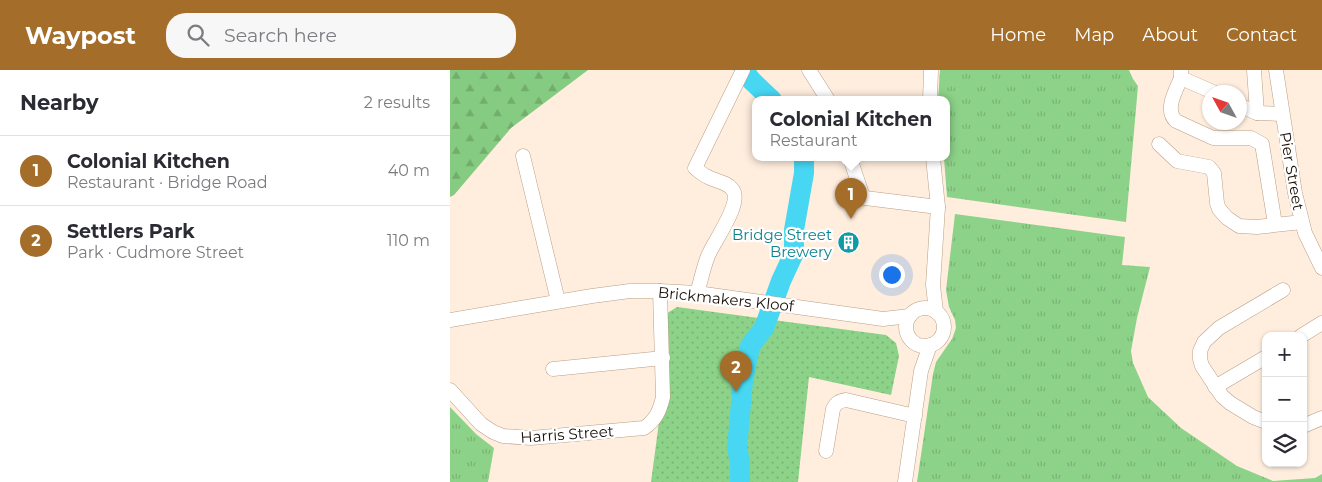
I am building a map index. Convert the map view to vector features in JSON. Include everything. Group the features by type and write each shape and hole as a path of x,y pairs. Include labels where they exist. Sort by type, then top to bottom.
{"street":[{"path":"697,293 708,257 714,242 725,226 736,195 732,189 705,176 695,168 743,70"},
{"path":"809,70 825,96"},
{"path":"930,96 931,70"},
{"path":"1254,70 1258,113"},
{"name":"Pier Street","path":"1276,70 1295,193 1305,233 1322,268"},
{"path":"1202,86 1181,74 1170,110 1171,117 1214,138 1251,138 1262,144 1275,224"},
{"path":"1247,108 1258,113 1282,114"},
{"path":"1159,144 1178,161 1209,167 1213,170 1217,203 1224,214 1233,222 1244,227 1302,222"},
{"path":"523,156 558,301"},
{"path":"850,161 856,196 938,207"},
{"path":"933,161 938,207 933,285 936,312"},
{"path":"916,312 929,308 936,312 943,321 943,333 936,342 924,344 913,341 907,332 906,326 933,285"},
{"path":"1262,420 1230,403 1215,387 1202,366 1200,351 1204,342 1218,328 1283,290"},
{"name":"Brickmakers Kloof","path":"450,320 558,301 630,291 697,293 883,319 916,312"},
{"path":"553,369 663,358 660,291"},
{"name":"Brickmakers Kloof","path":"883,319 907,332"},
{"path":"1307,333 1322,324"},
{"path":"905,482 924,344"},
{"name":"Harris Street","path":"450,390 481,424 493,432 511,437 531,438 639,429 654,420 661,407 664,390 663,358"},
{"path":"1215,387 1262,359"},
{"path":"826,451 833,409 836,403 841,400 914,416"},
{"path":"1307,424 1322,418"}],"green space":[{"path":"450,70 588,70 511,128 454,195 450,197"},
{"path":"940,70 1129,70 1138,86 1126,222 947,197 944,161 950,161 950,96 938,96"},
{"path":"955,214 1125,237 1122,265 1150,267 1131,351 1133,363 1148,397 1181,428 1237,466 1273,481 1315,478 1322,474 1322,482 917,482 936,362 952,339 956,328 946,290"},
{"path":"677,307 886,335 896,343 899,356 891,395 809,377 798,482 651,482 661,407 661,317"},
{"path":"450,407 476,434 494,448 488,482 450,482"}],"waterway":[{"path":"744,70 751,80 768,96"},
{"path":"740,482 740,462 737,448 743,381 750,346 764,328 781,281 794,253 794,230 804,173 804,161"}],"place":[{"name":"Colonial Kitchen","path":"851,219"},
{"name":"Bridge Street Brewery","path":"848,243"},
{"name":"Settlers Park","path":"736,392"}]}
